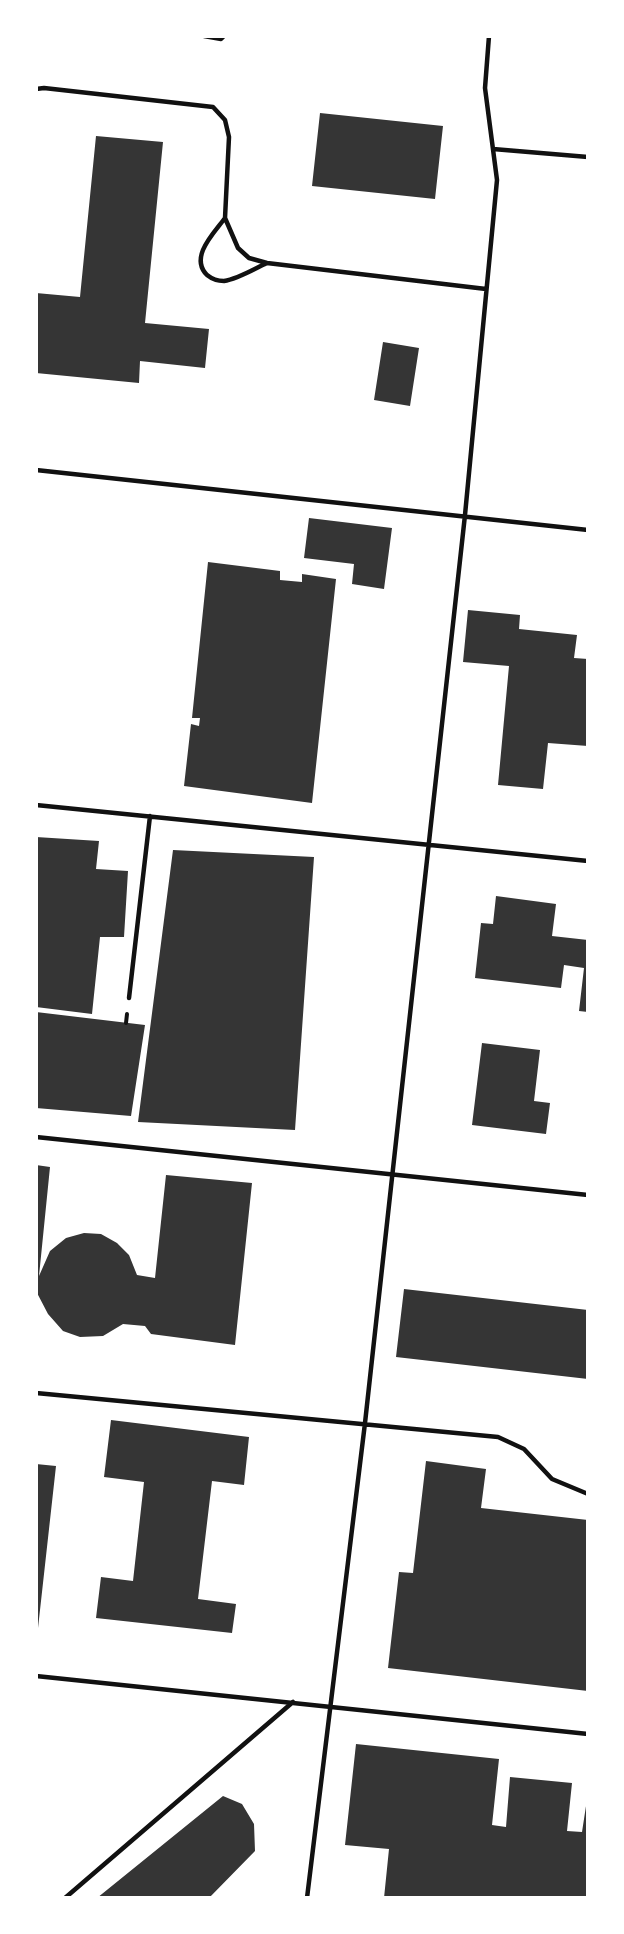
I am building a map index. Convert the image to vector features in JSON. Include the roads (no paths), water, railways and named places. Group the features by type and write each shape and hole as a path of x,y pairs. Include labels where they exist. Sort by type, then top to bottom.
{"lane":[{"path":"204,36 221,39 224,36"},
{"path":"307,1898 328,1707 365,1423 465,515 496,180 485,88 489,36"},
{"path":"36,89 44,88 213,107 225,120 229,137 225,218 238,248 249,258 267,263 486,289"},
{"path":"493,149 588,157"},
{"path":"225,218 201,254 205,273 212,279 222,281 267,263"},
{"path":"36,470 588,530"},
{"path":"36,805 588,861"},
{"path":"129,998 150,816"},
{"path":"36,1137 588,1194"},
{"path":"36,1393 498,1437 525,1449 552,1479 588,1494"},
{"path":"36,1676 588,1734"},
{"path":"65,1898 292,1702"}]}
